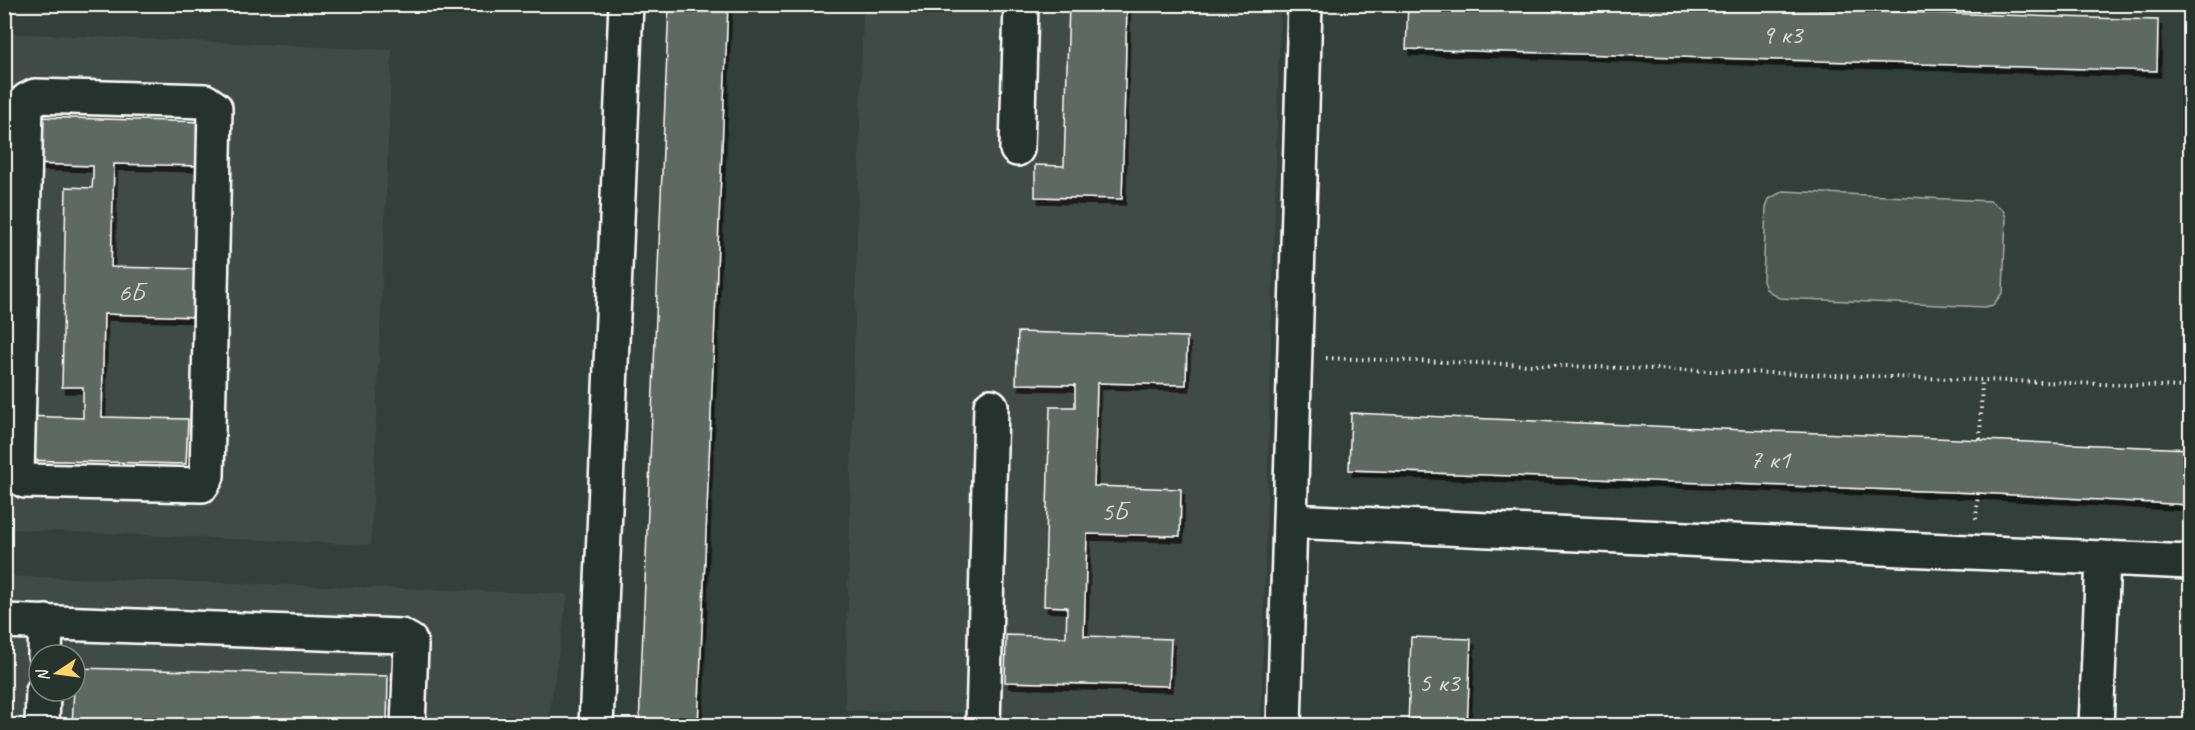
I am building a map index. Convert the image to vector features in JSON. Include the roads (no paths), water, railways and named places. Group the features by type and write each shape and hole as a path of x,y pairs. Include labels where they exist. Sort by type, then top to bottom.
{"lane":[{"path":"596,726 626,4"},
{"path":"1017,149 1021,4"},
{"path":"1284,726 1305,4"},
{"path":"35,96 211,103 216,115 206,481 198,486 20,479 16,474 12,331 27,100 35,96"},
{"path":"982,726 991,406"},
{"path":"1290,521 2190,562"},
{"path":"2096,726 2103,558"},
{"path":"4,621 401,636 410,641 411,646 408,726"},
{"path":"45,643 46,622"},
{"path":"42,726 43,703"}]}
